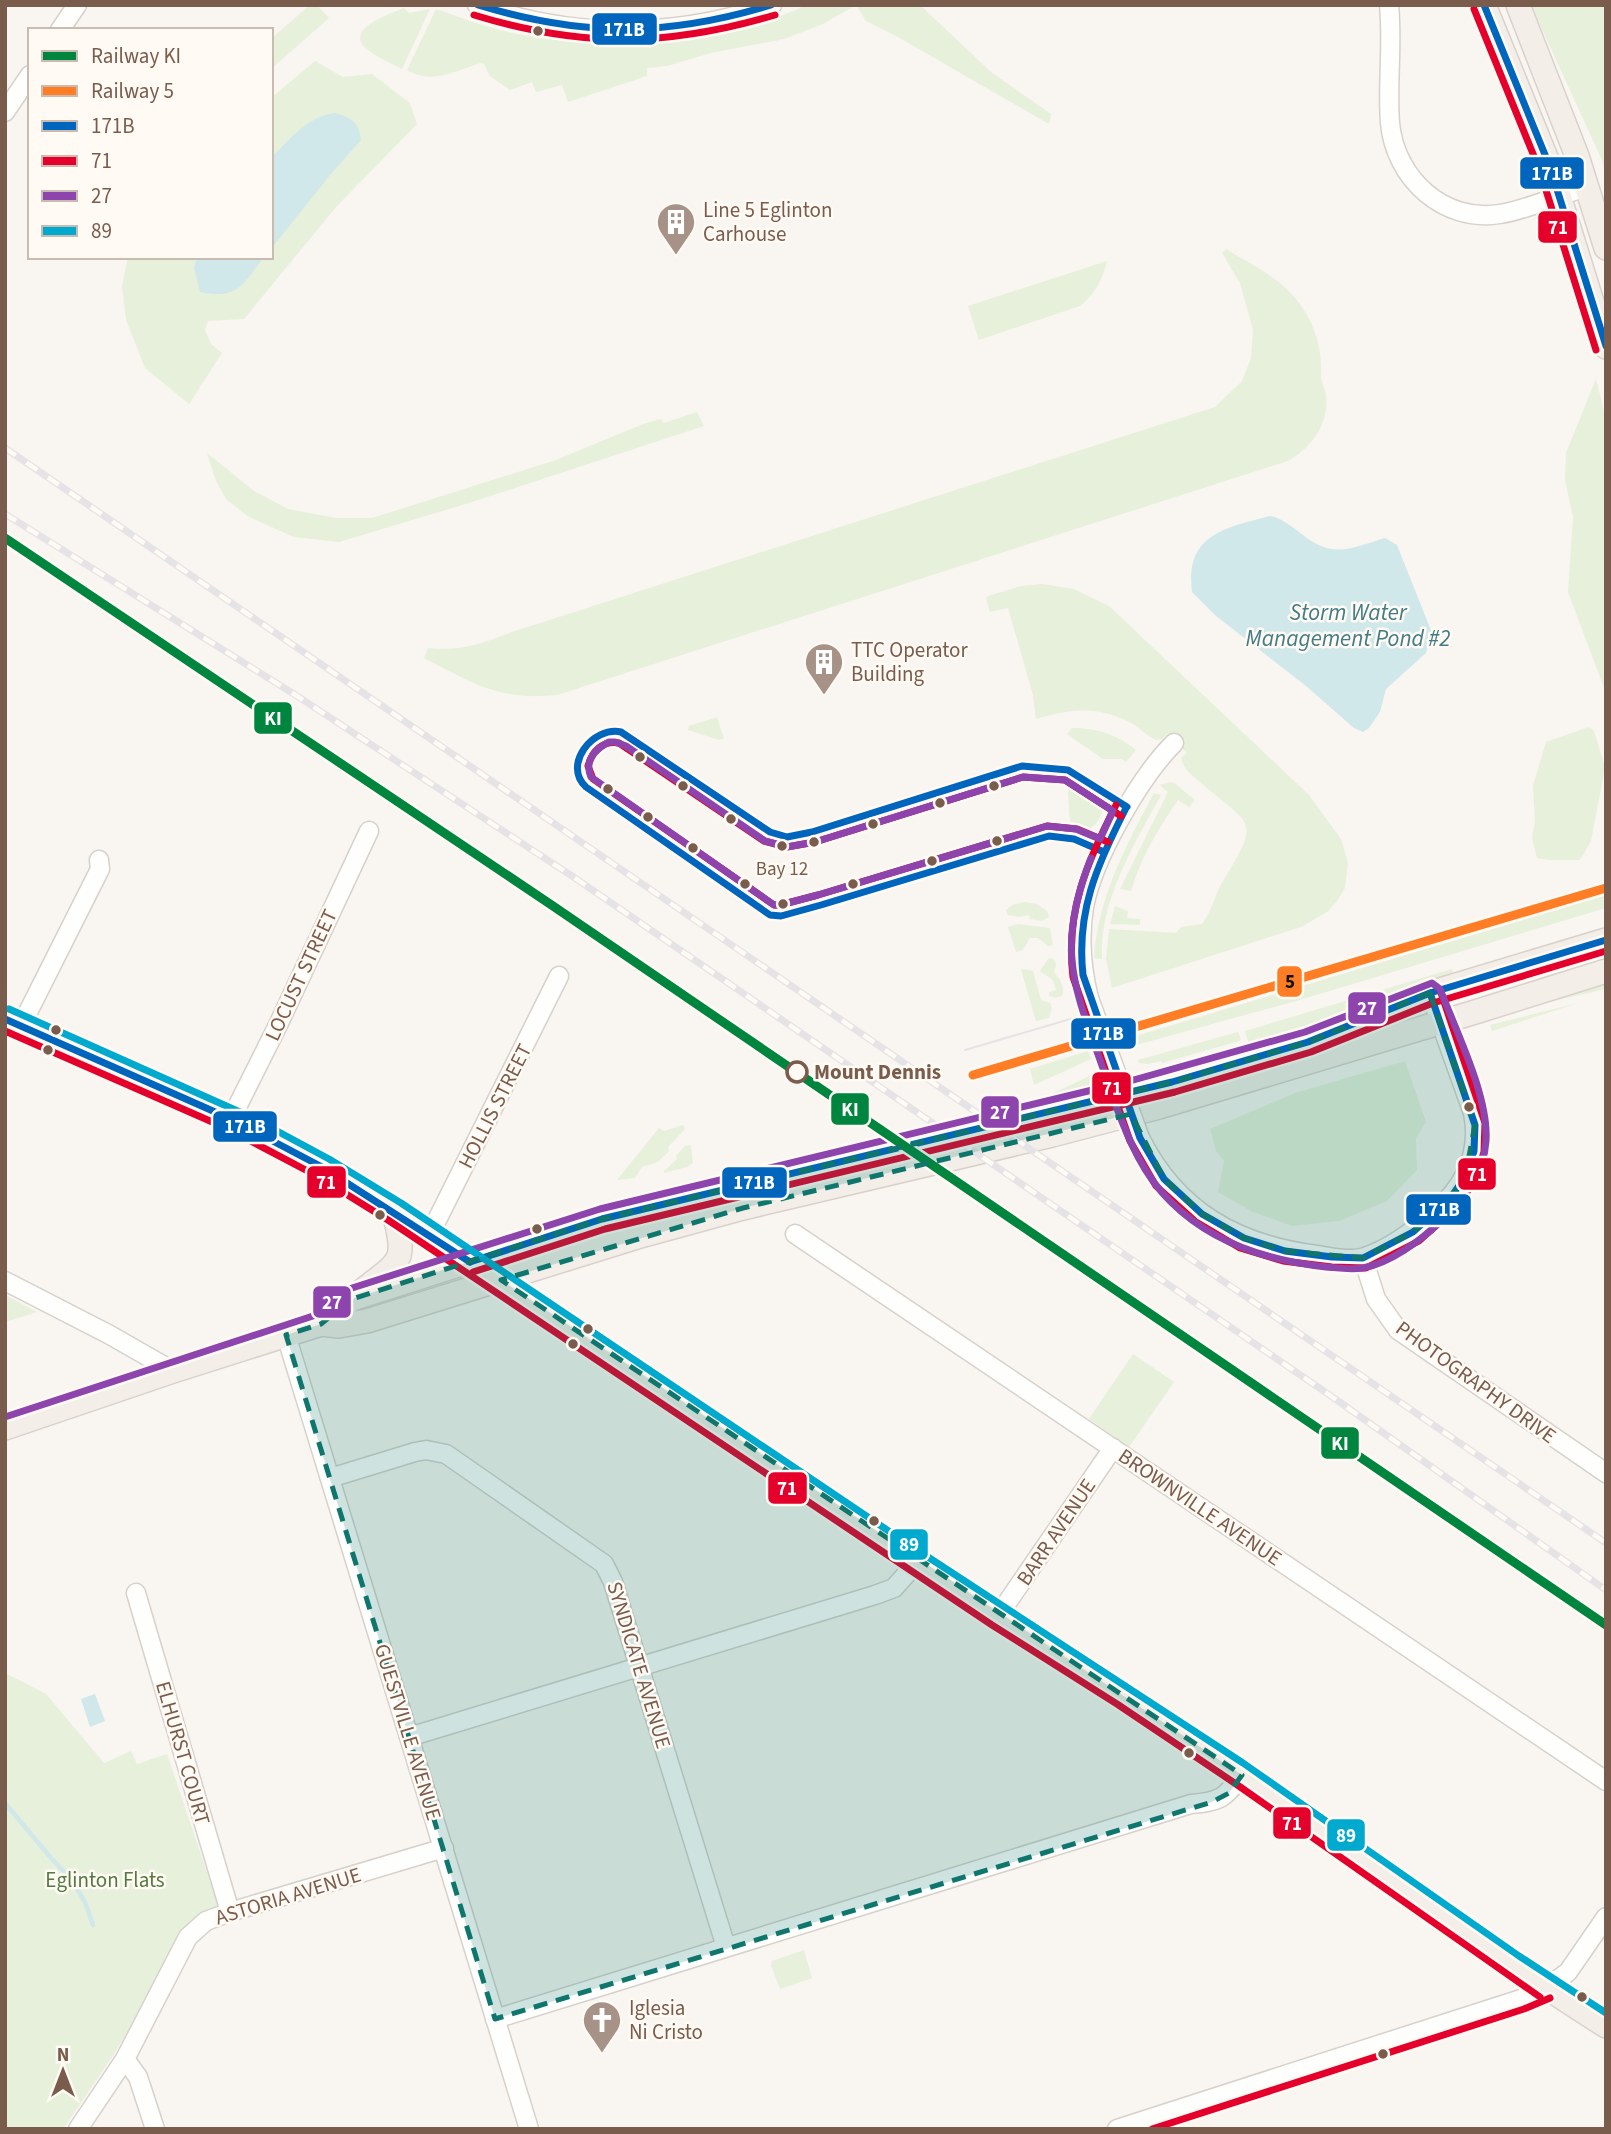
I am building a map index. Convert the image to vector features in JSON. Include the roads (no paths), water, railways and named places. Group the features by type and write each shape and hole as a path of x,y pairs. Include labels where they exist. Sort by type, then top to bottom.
{"main road":[{"path":"1484,5 1560,195 1606,346"},
{"path":"1518,5 1577,156 1606,248"},
{"path":"352,1299 602,1219 1184,1079 1308,1042 1430,993 1606,940"},
{"path":"321,1324 339,1326 367,1321 637,1237 743,1208 1159,1107 1606,971"},
{"path":"13,1023 231,1119 322,1167 394,1211 998,1616 1242,1775 1546,1988 1606,2026"},
{"path":"5,1428 321,1324 393,1266 401,1256 402,1246 394,1211"}],"street":[{"path":"61,28 77,5"},
{"path":"477,5 523,13 590,30 669,30 724,20 772,5"},
{"path":"1389,5 1392,42 1390,124 1399,160 1412,180 1448,207 1480,215 1510,212 1587,187"},
{"path":"5,112 28,78"},
{"path":"1174,743 1159,758 1127,807 1104,852 1085,904 1081,930 1081,963 1089,998 1140,1138 1164,1179 1202,1214 1221,1226 1244,1238 1285,1251 1363,1258 1413,1232 1449,1200 1465,1177 1474,1151 1473,1112 1430,993"},
{"name":"LOCUST STREET","path":"231,1119 369,831"},
{"path":"13,1023 100,869 99,860"},
{"name":"HOLLIS STREET","path":"430,1234 559,976"},
{"name":"BROWNVILLE AVENUE","path":"795,1234 1606,1781"},
{"name":"PHOTOGRAPHY DRIVE","path":"1363,1258 1376,1299 1398,1330 1606,1473"},
{"path":"5,1281 173,1371"},
{"name":"GUESTVILLE AVENUE","path":"286,1335 529,2129"},
{"name":"BARR AVENUE","path":"998,1616 1113,1448"},
{"name":"SYNDICATE AVENUE","path":"330,1478 415,1452 437,1452 454,1459 604,1564 613,1582 726,1947"},
{"path":"409,1737 894,1588 917,1562"},
{"name":"ELHURST COURT","path":"136,1593 230,1912"},
{"path":"495,2019 1191,1804 1212,1802 1229,1793 1242,1775"},
{"name":"ASTORIA AVENUE","path":"78,2129 125,2059 188,1937 206,1921 444,1848"},
{"path":"1117,2129 1143,2125 1521,2000 1546,1988 1568,1972 1606,1917"},
{"path":"125,2059 138,2077 155,2129"}],"water":[{"path":"335,113 354,122 361,140 273,246 273,156 292,136 325,115"},
{"path":"196,259 262,259 245,282 223,294 200,292 194,268"},
{"name":"Storm Water Management Pond #2","path":"1270,516 1284,521 1324,547 1352,548 1385,538 1397,545 1432,633 1426,653 1386,689 1380,712 1363,732 1354,728 1306,686 1216,616 1192,592 1191,573 1195,557 1202,546 1224,530"},
{"path":"95,1694 105,1721 90,1727 81,1699"}],"waterway":[{"path":"5,1803 71,1879 85,1902 93,1925"}],"tram line":[{"path":"965,1050 1077,1017"}],"railway":[{"path":"5,448 1606,1543"},
{"path":"5,514 294,694 572,876 1331,1396 1606,1590"}],"rail line":[{"name":"KI","path":"5,538 553,906 1606,1625"},
{"name":"5","path":"973,1075 1606,888"}],"place":[{"name":"Line 5 Eglinton Carhouse","path":"676,256"},
{"name":"TTC Operator Building","path":"824,696"},
{"name":"Bay 12","path":"782,846"},
{"name":"Mount Dennis","path":"797,1072"},
{"name":"Iglesia Ni Cristo","path":"602,2054"}],"park label":[{"name":"Eglinton Flats","path":"105,1880"}]}
